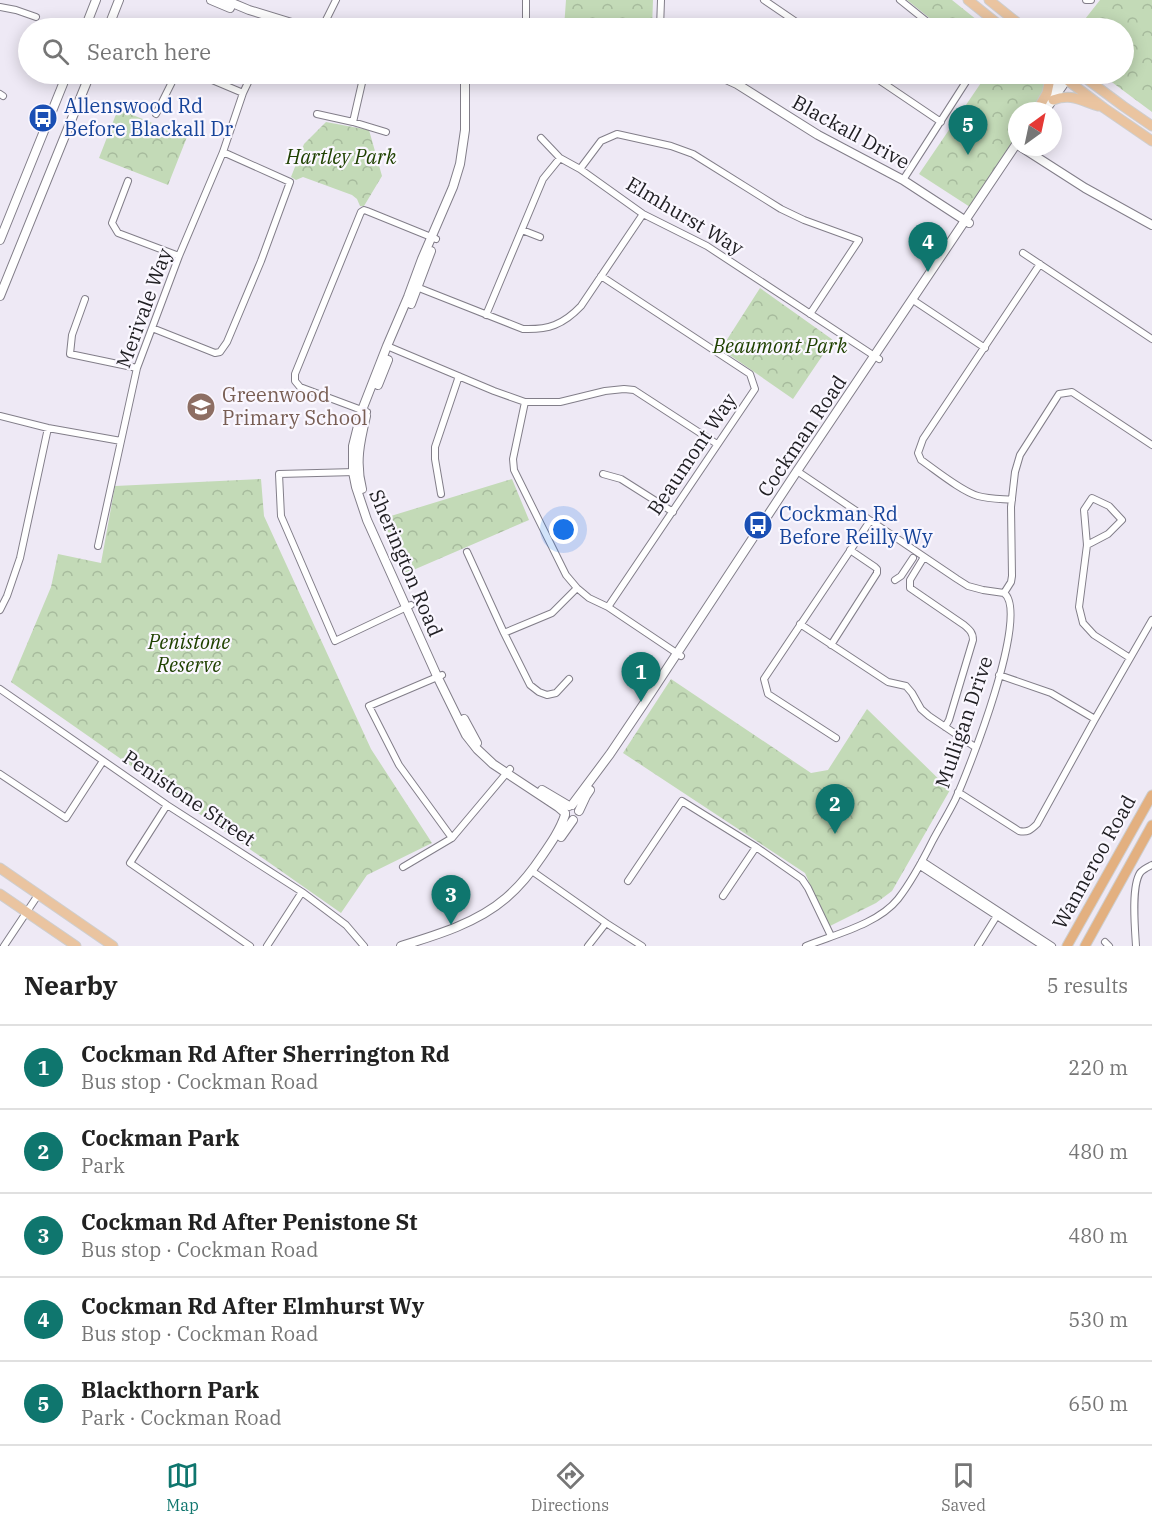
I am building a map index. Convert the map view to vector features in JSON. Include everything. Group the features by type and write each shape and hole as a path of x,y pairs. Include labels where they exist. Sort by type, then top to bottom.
{"highway":[{"name":"Wanneroo Road","path":"1067,946 1152,795"},
{"name":"Wanneroo Road","path":"1085,946 1152,825"}],"main road":[{"path":"211,0 258,18"},
{"path":"225,0 262,18"},
{"path":"968,0 991,18"},
{"path":"989,0 1012,18"},
{"name":"Blackall Drive","path":"737,84 818,135 904,178"},
{"name":"Blackall Drive","path":"747,84 809,124 904,178 969,220"},
{"path":"1042,102 1049,84"},
{"path":"1044,102 1057,84"},
{"path":"1053,100 1063,84"},
{"path":"1073,84 1152,141"},
{"path":"1093,84 1152,126"},
{"path":"1053,100 1069,96 1104,108"},
{"name":"Cockman Road","path":"534,872 560,829 568,810 735,576 799,473 1009,156"},
{"name":"Cockman Road","path":"969,220 1015,156"},
{"path":"1035,156 1085,188 1152,225"},
{"path":"1045,156 1082,180 1152,219"},
{"name":"Cockman Road","path":"579,812 586,796 615,756 679,654"},
{"path":"577,807 578,817 573,820 568,819 568,810 577,807"},
{"name":"Cockman Road","path":"410,945 458,932 510,902 573,820"},
{"path":"0,868 113,946"},
{"path":"0,894 76,946"}],"street":[{"path":"89,18 96,0"},
{"path":"112,18 119,0"},
{"path":"327,18 336,0"},
{"path":"526,0 526,18"},
{"path":"660,0 660,18"},
{"path":"764,0 790,18"},
{"path":"900,0 922,18"},
{"path":"0,7 36,17"},
{"path":"0,240 63,84"},
{"path":"0,296 86,84"},
{"path":"156,114 171,84"},
{"path":"222,84 243,93"},
{"name":"Merivale Way","path":"98,546 137,368 179,256 223,152 247,84"},
{"path":"352,122 362,84"},
{"name":"Sherington Road","path":"465,84 463,153 434,238 353,446 356,487 367,520 409,606 460,724 471,742 484,757 568,810"},
{"name":"Sherington Road","path":"434,238 461,177 467,157 470,128 470,84"},
{"path":"885,84 941,122"},
{"path":"904,178 965,84"},
{"path":"317,114 386,132"},
{"path":"580,169 601,141 617,134 671,146 693,154 781,209 859,240 810,314"},
{"name":"Elmhurst Way","path":"541,138 560,158 580,169 643,214 707,246 877,358"},
{"path":"152,328 220,352 227,342 261,261 290,182 223,152"},
{"path":"486,315 543,179 560,158"},
{"path":"128,181 112,223 118,232 179,256"},
{"path":"365,411 300,387 295,381 295,374 364,210 434,238"},
{"path":"415,286 523,329 541,330 557,325 574,313 643,214"},
{"path":"522,230 540,237"},
{"path":"1023,253 1152,339"},
{"path":"1012,500 976,496 921,460 918,453 923,438 1040,264"},
{"name":"Beaumont Way","path":"601,276 750,374 755,389 608,608"},
{"path":"85,299 72,335 70,354 137,368"},
{"path":"915,301 985,348"},
{"path":"390,347 525,402 560,402 604,391 634,390 717,444"},
{"path":"441,494 435,447 459,376"},
{"name":"Mulligan Drive","path":"806,946 876,919 888,910 921,864 958,792 992,705 1007,649 1010,603 1008,596 1004,593 1012,576 1012,500 1015,472 1020,455 1059,394 1072,392 1152,445"},
{"path":"525,402 513,459 514,470 566,575 589,598 679,654"},
{"path":"0,416 48,428 121,441"},
{"path":"0,610 20,558 48,428"},
{"path":"356,472 279,474 281,516 335,641 409,606"},
{"path":"799,473 968,586 1004,593"},
{"path":"603,474 621,479 673,512"},
{"path":"1087,545 1108,534 1122,520 1109,506 1092,498 1084,510 1087,545 1079,607 1083,622 1094,635 1130,658"},
{"path":"836,738 768,694 764,679 870,521"},
{"path":"831,645 877,573 875,567 850,550"},
{"path":"467,552 530,685 547,695 556,693 569,679"},
{"path":"924,557 910,580 910,588 964,625 973,635 945,727"},
{"path":"895,580 901,576 913,558"},
{"path":"504,633 552,613 577,588"},
{"path":"958,792 1019,831 1028,832 1037,825 1152,620"},
{"path":"800,624 888,682 906,687 921,709 929,716 975,747"},
{"path":"440,675 369,706 399,765 452,838"},
{"path":"999,675 1050,693 1095,718"},
{"name":"Penistone Street","path":"0,689 167,805 331,912 364,946"},
{"path":"0,774 66,818 103,761"},
{"path":"403,867 452,838 509,772"},
{"path":"628,881 682,801 802,879 831,936"},
{"path":"167,805 130,862 250,946"},
{"path":"723,896 756,847"},
{"path":"921,864 1052,946"},
{"path":"1136,946 1135,919 1138,879 1140,873 1152,865"},
{"path":"534,872 642,946"},
{"path":"267,946 302,892"},
{"path":"4,946 38,895"},
{"path":"978,946 998,914"},
{"path":"998,914 1043,946"},
{"path":"588,946 606,923"},
{"name":"Penistone Street","path":"356,938 359,946"}],"green space":[{"path":"566,0 653,0 652,18 565,18"},
{"path":"907,0 952,0 974,18 930,18"},
{"path":"1100,0 1152,0 1152,112 1114,84 1134,84 1134,18 1086,18"},
{"path":"980,84 1051,84 1039,102 1008,102 1008,150 970,207 919,174"},
{"path":"118,109 187,137 168,185 99,158"},
{"name":"Hartley Park","path":"326,122 369,130 382,176 364,206 360,206 352,195 303,177 296,180 291,177 304,144"},
{"name":"Beaumont Park","path":"760,288 833,340 793,399 721,349"},
{"name":"Penistone Reserve","path":"261,479 264,516 371,749 432,843 367,875 341,913 11,682 51,587 58,554 101,563 115,486"},
{"path":"512,479 529,520 404,574 381,519"},
{"path":"671,679 811,773 828,770 867,709 950,790 892,891 876,903 828,927 805,873 623,753"}],"place":[{"name":"Allenswood Rd Before Blackall Dr","path":"43,118"},
{"name":"Blackthorn Park","path":"968,155"},
{"name":"Cockman Rd After Elmhurst Wy","path":"928,272"},
{"name":"Greenwood Primary School","path":"201,407"},
{"name":"Cockman Rd Before Reilly Wy","path":"758,525"},
{"name":"Cockman Rd After Sherrington Rd","path":"641,702"},
{"name":"Cockman Park","path":"835,834"},
{"name":"Cockman Rd After Penistone St","path":"451,925"}]}
